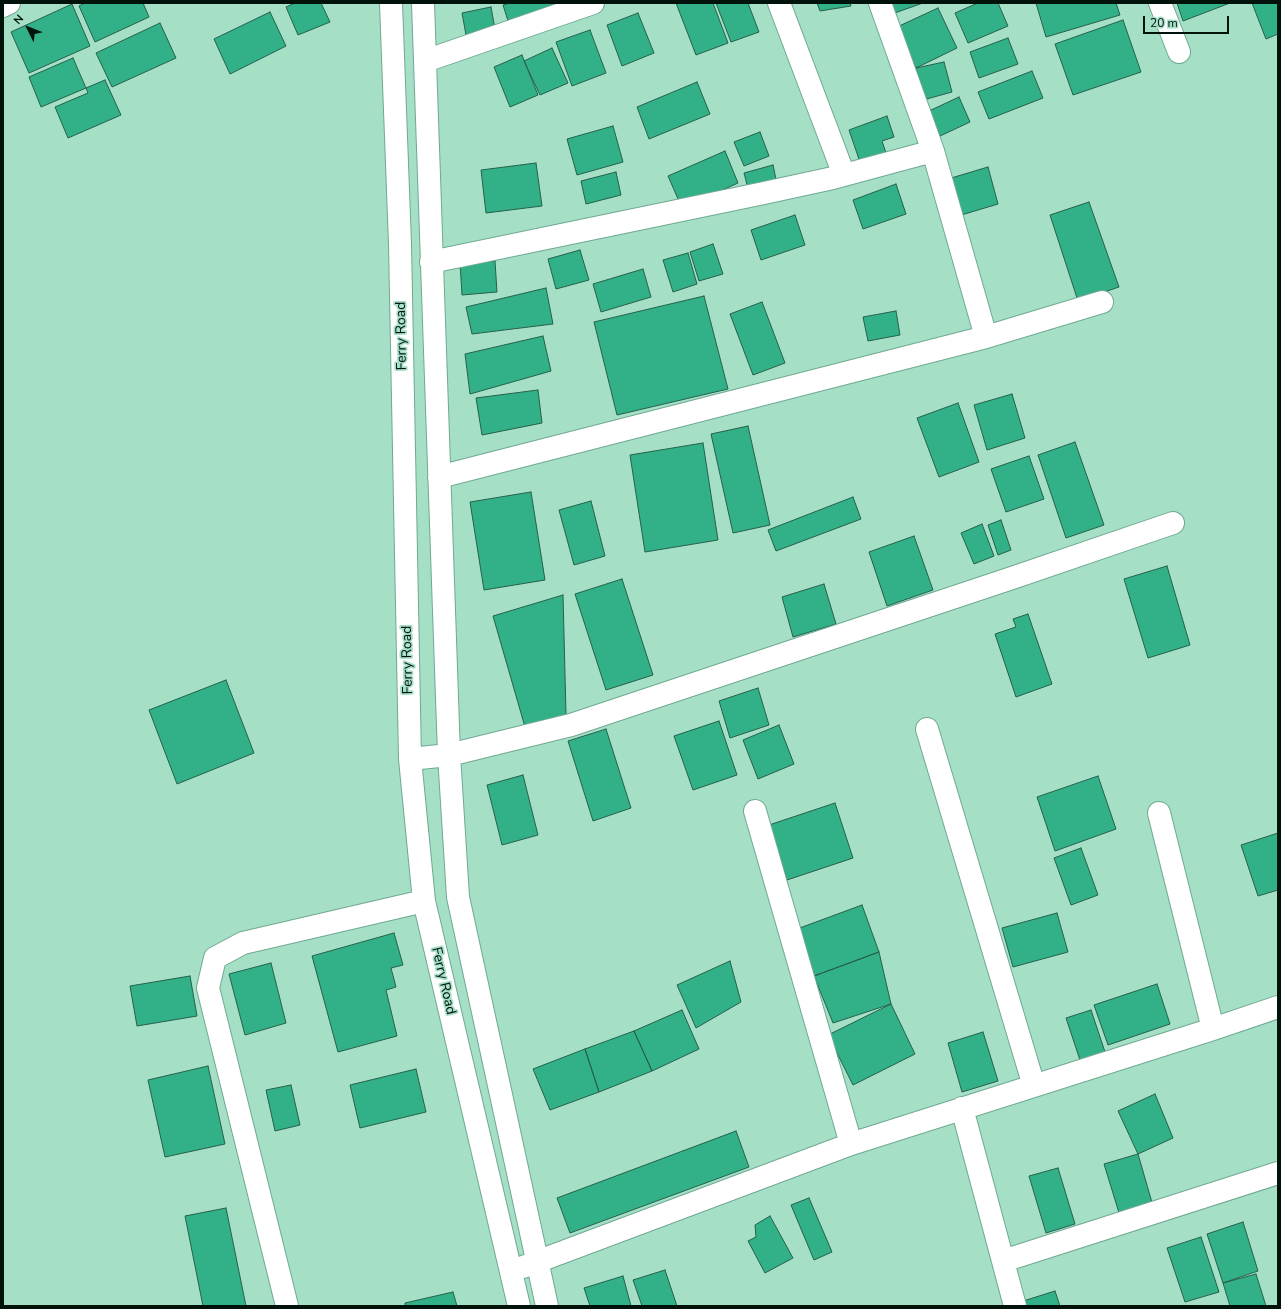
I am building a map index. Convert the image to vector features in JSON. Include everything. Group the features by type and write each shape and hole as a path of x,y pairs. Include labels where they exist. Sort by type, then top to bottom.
{"street":[{"path":"3,6 9,3"},
{"name":"Ferry Road","path":"391,3 400,244 410,759 424,902 519,1306"},
{"path":"423,3 449,755 458,897 547,1306"},
{"path":"425,61 594,3"},
{"path":"779,3 844,174"},
{"path":"880,3 933,151 986,337"},
{"path":"1160,3 1179,52"},
{"path":"431,262 764,193 933,151"},
{"path":"439,476 986,337 1102,302"},
{"path":"410,759 449,755 571,725 1012,578 1173,522"},
{"path":"926,729 1034,1086"},
{"path":"755,811 851,1144"},
{"path":"1160,813 1213,1029"},
{"path":"287,1306 208,988 215,958 243,943 424,902"},
{"path":"511,1271 851,1144 1278,1007"},
{"path":"962,1108 1015,1306"},
{"path":"1003,1261 1278,1173"}],"building":[{"path":"85,3 143,3 149,17 95,42 79,6"},
{"path":"295,3 321,3 330,22 298,35 286,7"},
{"path":"510,3 583,3 510,27 503,5"},
{"path":"676,3 713,3 728,43 696,55"},
{"path":"716,3 748,3 759,32 731,42"},
{"path":"817,3 850,3 851,6 820,11"},
{"path":"886,3 923,3 889,15"},
{"path":"978,3 998,3 1008,26 968,43 955,13"},
{"path":"1036,3 1116,3 1120,15 1046,37"},
{"path":"1177,3 1230,3 1183,21"},
{"path":"1252,3 1278,3 1278,34 1266,39"},
{"path":"72,4 90,46 29,73 11,32"},
{"path":"491,7 495,29 466,35 462,13"},
{"path":"938,8 957,48 916,68 897,27"},
{"path":"270,12 286,46 230,74 214,39"},
{"path":"638,13 654,53 622,66 607,25"},
{"path":"1123,20 1141,72 1073,95 1055,44"},
{"path":"160,23 176,58 112,87 96,53"},
{"path":"590,30 606,73 572,86 556,42"},
{"path":"1008,38 1018,64 979,78 970,52"},
{"path":"552,48 568,83 540,95 524,61"},
{"path":"522,55 538,95 510,107 494,67"},
{"path":"73,58 86,88 41,107 29,77"},
{"path":"944,62 952,92 923,100 916,68"},
{"path":"1032,71 1043,98 989,119 978,92"},
{"path":"105,80 121,115 68,138 55,107 88,93 86,88"},
{"path":"697,82 710,114 649,139 637,107"},
{"path":"959,97 970,122 940,136 929,111"},
{"path":"887,116 894,137 882,141 888,159 862,168 849,130"},
{"path":"613,126 623,162 577,175 567,139"},
{"path":"760,132 769,156 744,166 734,142"},
{"path":"725,151 738,183 682,208 668,176"},
{"path":"536,163 542,206 486,213 481,170"},
{"path":"773,165 777,184 749,192 744,173"},
{"path":"988,167 998,204 958,216 948,179"},
{"path":"616,172 621,195 586,204 581,181"},
{"path":"896,184 906,214 863,229 853,200"},
{"path":"1089,202 1119,287 1078,301 1050,215"},
{"path":"795,215 805,245 761,260 751,230"},
{"path":"713,244 723,274 699,281 690,252"},
{"path":"580,250 589,280 556,289 548,259"},
{"path":"688,253 697,284 673,292 663,260"},
{"path":"495,261 497,292 462,295 460,263"},
{"path":"643,269 651,297 601,312 593,284"},
{"path":"546,288 553,324 472,334 466,307"},
{"path":"704,296 728,389 617,415 594,322"},
{"path":"762,302 785,363 753,375 730,314"},
{"path":"896,311 900,335 868,341 863,317"},
{"path":"543,336 551,371 470,394 465,354"},
{"path":"538,390 542,423 482,435 476,398"},
{"path":"1012,394 1025,438 987,450 974,405"},
{"path":"958,403 979,462 939,477 917,418"},
{"path":"748,426 770,525 733,533 711,434"},
{"path":"1075,442 1104,525 1066,538 1038,455"},
{"path":"703,443 718,540 645,552 630,455"},
{"path":"1029,456 1044,499 1006,512 991,469"},
{"path":"531,492 545,580 484,590 470,502"},
{"path":"853,497 861,519 776,551 768,530"},
{"path":"591,501 605,556 574,565 559,510"},
{"path":"1001,520 1011,550 998,555 988,525"},
{"path":"982,524 994,556 974,564 961,533"},
{"path":"914,536 933,590 887,606 869,552"},
{"path":"1167,566 1190,645 1148,658 1124,579"},
{"path":"622,579 653,675 606,690 575,594"},
{"path":"824,584 836,624 793,637 782,597"},
{"path":"563,595 566,715 525,727 493,616"},
{"path":"1028,614 1052,684 1016,697 995,634 1016,627 1013,619"},
{"path":"226,680 254,753 177,784 149,710"},
{"path":"758,688 769,725 730,738 719,701"},
{"path":"719,721 737,775 693,790 674,736"},
{"path":"779,725 794,764 758,779 743,740"},
{"path":"606,729 631,808 593,821 568,741"},
{"path":"523,775 538,835 502,845 487,785"},
{"path":"1098,776 1116,829 1055,851 1037,797"},
{"path":"835,803 853,858 787,880 769,825"},
{"path":"1278,833 1278,890 1258,896 1241,845"},
{"path":"1081,848 1098,895 1071,905 1054,858"},
{"path":"862,905 879,952 814,976 797,929"},
{"path":"1057,913 1068,952 1013,967 1002,928"},
{"path":"394,933 403,965 391,968 396,987 386,990 397,1036 338,1052 312,956"},
{"path":"879,952 891,1004 833,1023 814,976"},
{"path":"730,961 741,1002 696,1028 677,985"},
{"path":"271,963 286,1023 245,1035 229,974"},
{"path":"190,976 197,1016 137,1026 130,986"},
{"path":"1157,984 1170,1024 1108,1045 1094,1005"},
{"path":"891,1004 915,1054 853,1085 828,1035"},
{"path":"682,1010 699,1049 652,1071 634,1031"},
{"path":"1091,1010 1107,1058 1082,1066 1066,1018"},
{"path":"634,1031 652,1071 599,1092 585,1049"},
{"path":"983,1032 998,1081 962,1092 948,1043"},
{"path":"585,1049 599,1092 550,1110 533,1069"},
{"path":"208,1066 225,1144 165,1157 148,1080"},
{"path":"416,1069 426,1112 360,1128 350,1085"},
{"path":"291,1085 300,1125 275,1131 266,1090"},
{"path":"1155,1094 1173,1138 1138,1154 1118,1111"},
{"path":"736,1131 749,1167 570,1233 557,1198"},
{"path":"1138,1154 1153,1206 1120,1216 1104,1164"},
{"path":"1058,1168 1075,1224 1046,1233 1029,1176"},
{"path":"809,1198 832,1252 814,1260 791,1205"},
{"path":"226,1208 246,1306 203,1306 185,1216"},
{"path":"770,1216 793,1258 765,1273 748,1241 756,1237 755,1225"},
{"path":"1243,1222 1258,1271 1223,1283 1207,1234"},
{"path":"1201,1237 1219,1292 1185,1302 1167,1248"},
{"path":"665,1270 677,1306 642,1306 633,1280"},
{"path":"1256,1274 1266,1306 1230,1306 1223,1283"},
{"path":"623,1276 631,1306 590,1306 584,1288"},
{"path":"1055,1291 1060,1306 1021,1306 1020,1302"},
{"path":"453,1292 457,1306 405,1306 405,1303"}]}
